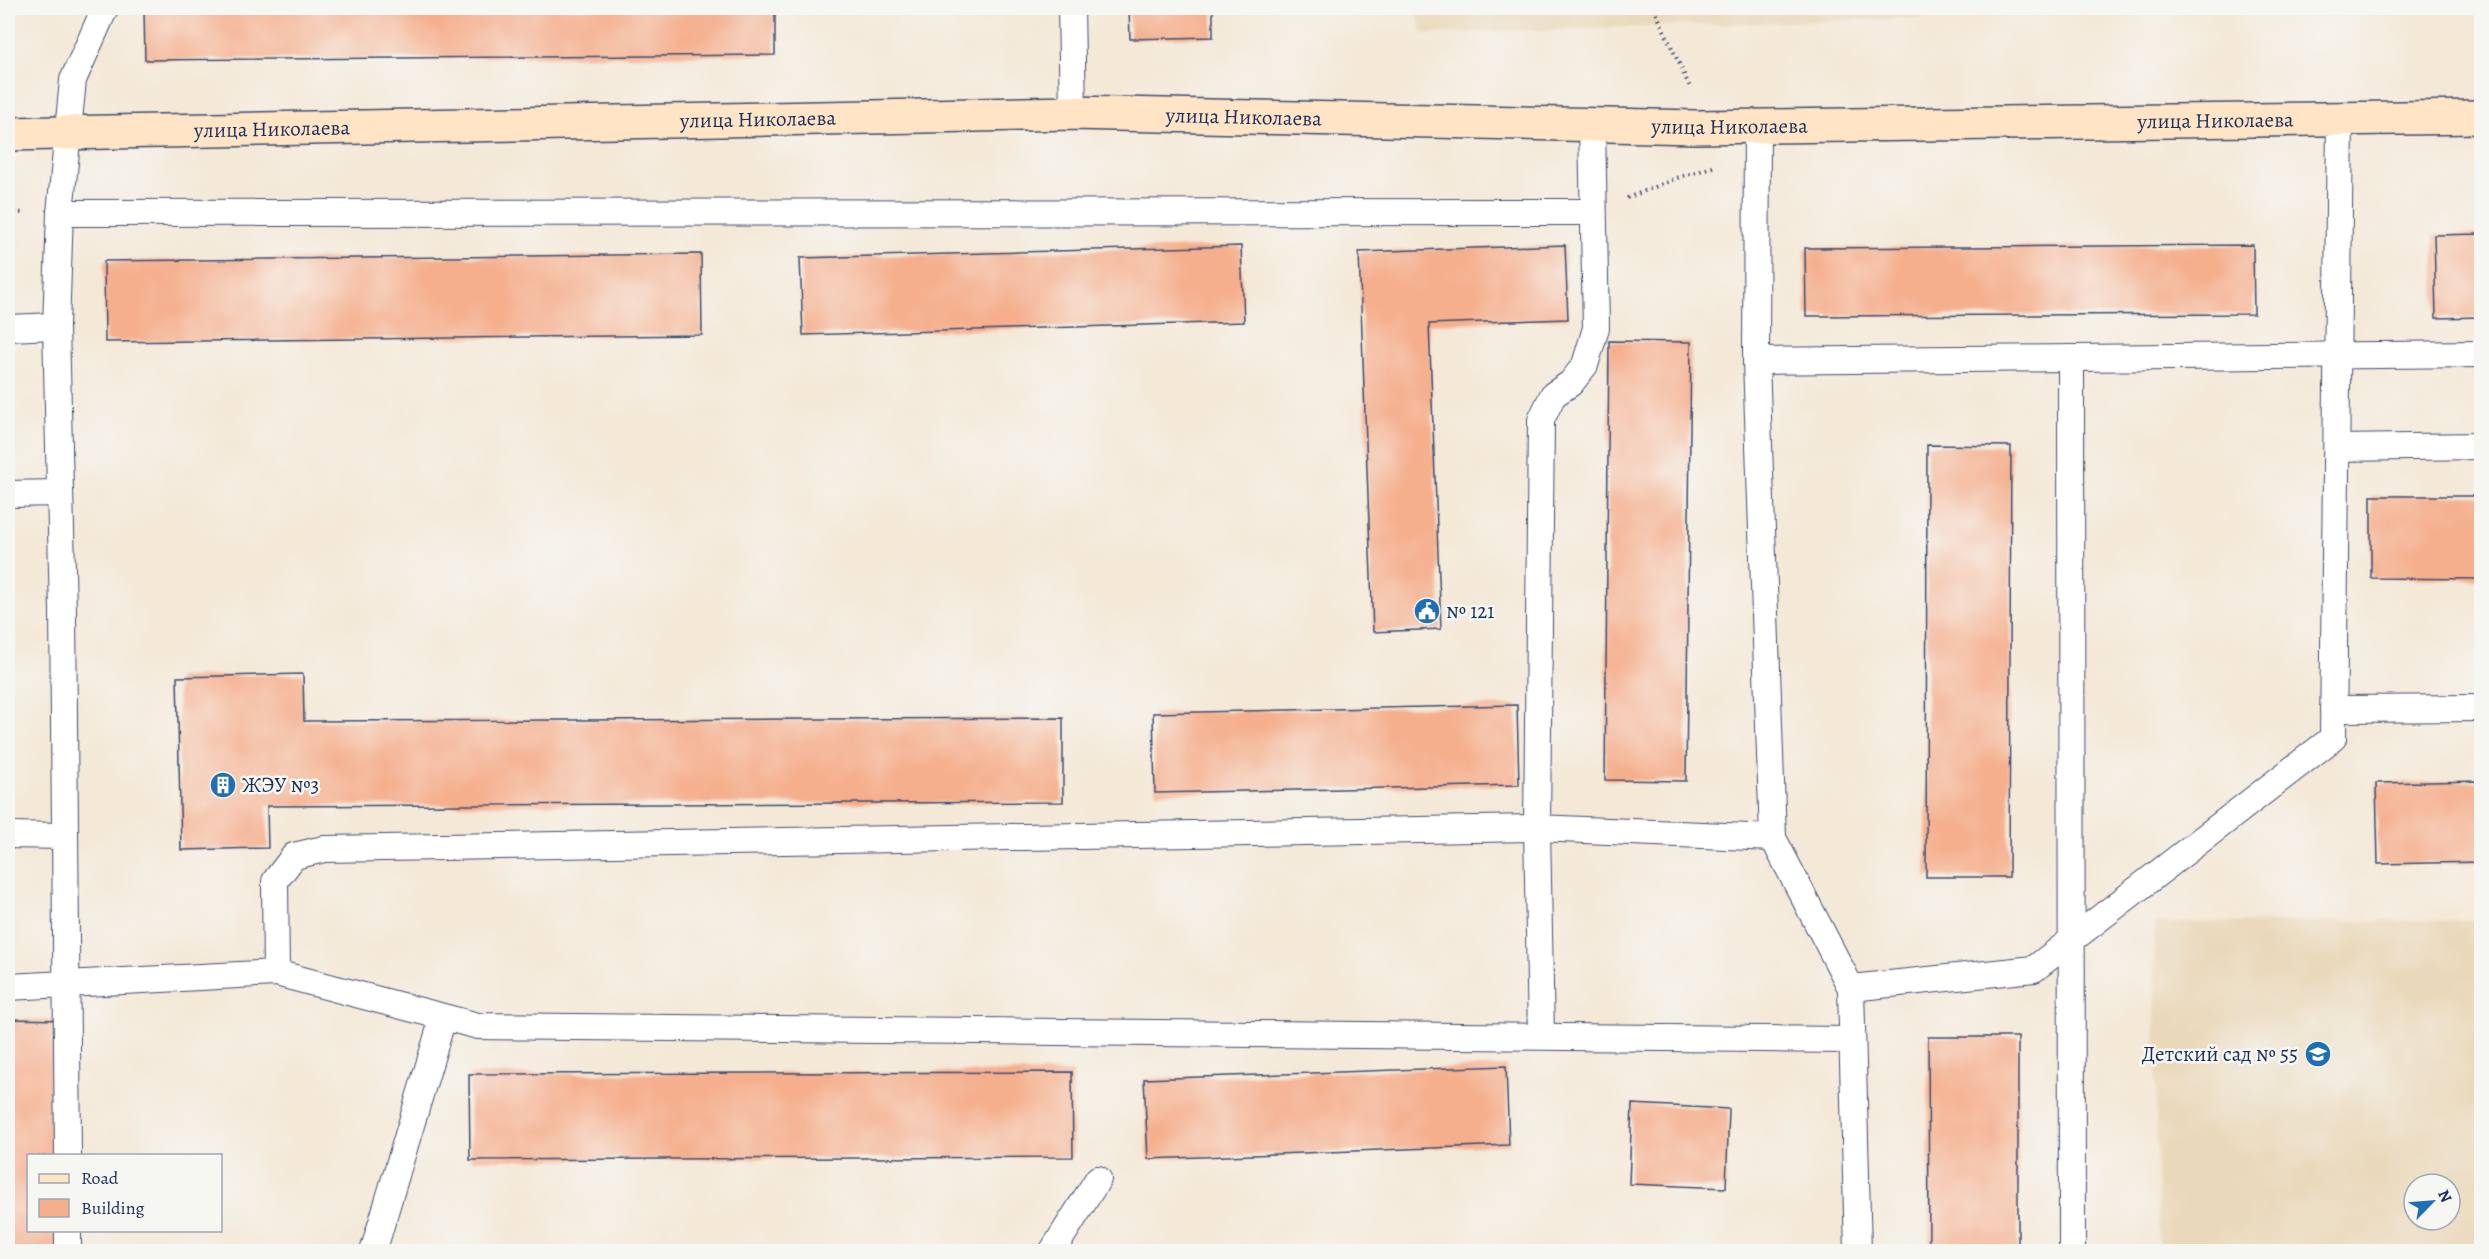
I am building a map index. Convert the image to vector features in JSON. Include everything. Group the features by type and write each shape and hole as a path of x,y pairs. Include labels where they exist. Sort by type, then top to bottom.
{"main road":[{"name":"улица Николаева","path":"8,134 1073,113 1592,126 2481,117"}],"lane":[{"path":"68,1154 63,836 63,611 58,493 56,326 60,213 66,132 73,80 105,8"},
{"path":"1071,8 1073,113"},
{"path":"1851,988 2034,969 2333,738 2340,119"},
{"path":"1757,125 1756,361 1773,838 1851,988 1858,1251"},
{"path":"1541,1036 1537,828 1541,420 1553,395 1571,383 1585,365 1596,328 1592,126"},
{"path":"60,213 1593,212"},
{"path":"8,328 56,326"},
{"path":"1756,361 2481,354"},
{"path":"2071,358 2072,1251"},
{"path":"2337,448 2481,446"},
{"path":"8,494 58,493"},
{"path":"2333,709 2481,708"},
{"path":"276,973 275,881 294,856 324,849 1537,828 1773,838"},
{"path":"8,835 63,836"},
{"path":"8,987 276,973 478,1026 1851,1040"},
{"path":"373,1251 443,1018"},
{"path":"1052,1251 1098,1179"},
{"path":"68,1232 68,1251"}],"path":[{"path":"1654,8 1693,94"}],"shaded area":[{"path":"1415,8 2224,8 1423,34"},
{"name":"Детский сад № 55","path":"2481,920 2481,1251 2158,1251 2154,923"}],"building":[{"path":"144,8 775,8 775,55 145,60"},
{"path":"1129,8 1213,8 1213,37 1130,39"},
{"path":"2482,234 2482,317 2436,318 2434,235"},
{"path":"1565,245 1568,319 1429,324 1441,629 1373,632 1359,252"},
{"path":"2253,245 2254,314 1806,316 1805,248"},
{"path":"1241,246 1244,322 803,335 800,258"},
{"path":"701,254 702,335 105,342 104,261"},
{"path":"1609,341 1691,342 1686,781 1605,780"},
{"path":"1927,445 2011,446 2009,877 1926,877"},
{"path":"2371,496 2482,496 2482,579 2371,578"},
{"path":"303,674 304,721 1063,718 1063,802 267,806 268,848 181,850 177,677"},
{"path":"1517,705 1519,785 1155,793 1153,713"},
{"path":"2482,781 2482,862 2378,864 2376,783"},
{"path":"8,1019 65,1020 62,1154 27,1154 27,1232 60,1232 59,1252 8,1252"},
{"path":"1928,1037 2018,1037 2018,1252 1929,1252"},
{"path":"1506,1066 1509,1145 1148,1159 1144,1079"},
{"path":"1072,1072 1073,1157 470,1160 469,1074"},
{"path":"1632,1104 1729,1109 1726,1188 1629,1184"}],"place":[{"name":"№ 121","path":"1427,611"},
{"name":"ЖЭУ №3","path":"223,785"},
{"name":"Детский сад № 55","path":"2318,1054"}]}
